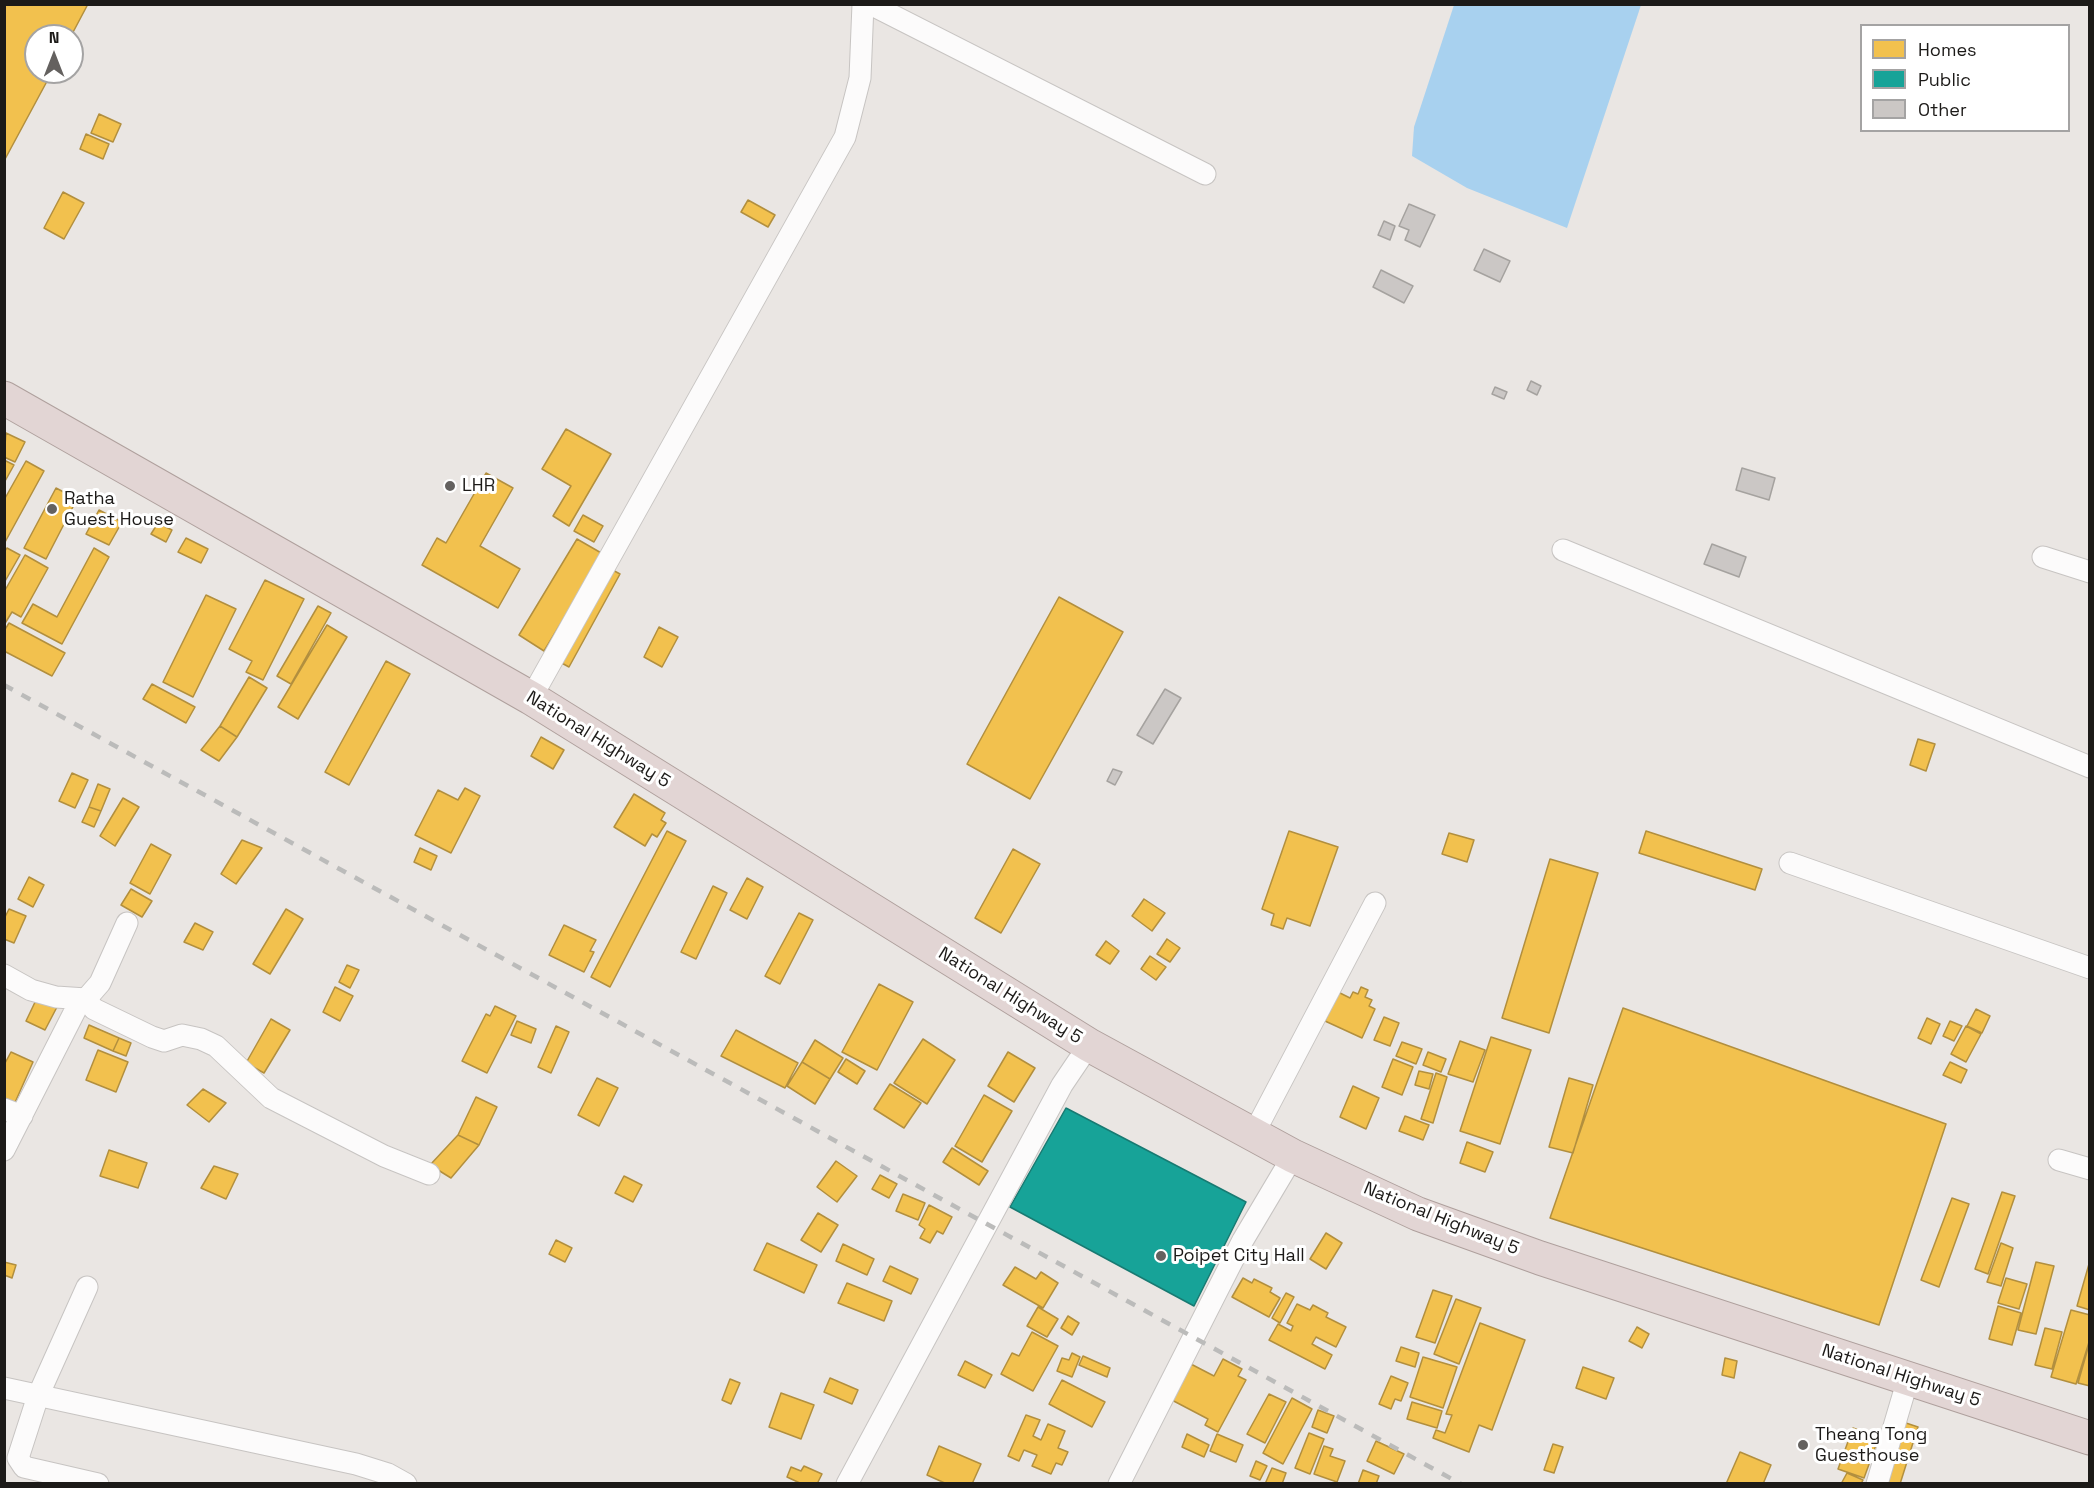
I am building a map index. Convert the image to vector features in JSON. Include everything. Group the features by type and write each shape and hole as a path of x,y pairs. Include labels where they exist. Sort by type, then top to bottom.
{"highway":[{"name":"National Highway 5","path":"4,398 531,698 1089,1045 1293,1156 1418,1214 1518,1250 2090,1438"}],"street":[{"path":"531,698 845,137 860,78 863,4"},
{"path":"870,4 1205,174"},
{"path":"1563,550 2090,767"},
{"path":"2043,557 2090,573"},
{"path":"1790,863 2090,968"},
{"path":"1253,1135 1375,903"},
{"path":"4,1150 13,1113 83,1000 100,983 127,923"},
{"path":"4,975 31,990 83,1000 94,1009 152,1037 164,1041 182,1035 201,1039 216,1046 271,1098 384,1156 429,1174"},
{"path":"847,1484 1062,1085 1089,1045"},
{"path":"1119,1484 1243,1240 1293,1156"},
{"path":"2059,1160 2090,1169"},
{"path":"87,1287 38,1396 19,1447 18,1458 24,1467 98,1484"},
{"path":"1877,1484 1908,1378"},
{"path":"4,1388 356,1464 388,1474 406,1484"}],"water":[{"path":"1454,5 1641,5 1567,228 1467,188 1412,156 1414,127"}],"building: Homes":[{"path":"4,4 88,4 77,24 24,24 24,84 46,84 4,161"},
{"path":"99,114 121,124 113,142 91,133"},
{"path":"86,134 109,144 103,159 80,149"},
{"path":"63,192 84,203 64,239 44,228"},
{"path":"748,200 775,215 768,227 741,212"},
{"path":"566,429 611,454 569,526 553,516 571,486 542,469"},
{"path":"6,433 25,442 15,462 4,457"},
{"path":"4,460 14,465 4,483"},
{"path":"26,461 44,471 4,544 4,500"},
{"path":"486,473 513,488 480,546 520,569 498,608 422,565 437,538 446,543"},
{"path":"56,488 77,499 46,559 24,548"},
{"path":"99,510 122,522 109,545 86,534"},
{"path":"583,515 603,526 594,542 574,531"},
{"path":"158,523 172,530 166,542 151,534"},
{"path":"186,538 208,549 201,563 178,552"},
{"path":"577,539 603,554 544,651 519,635"},
{"path":"7,548 20,555 4,583 4,552"},
{"path":"94,548 109,557 62,644 22,623 33,604 57,617"},
{"path":"25,555 48,568 21,617 12,612 4,625 4,592"},
{"path":"607,567 620,574 569,667 556,660"},
{"path":"265,580 304,599 263,680 246,672 252,661 229,649"},
{"path":"206,595 236,609 193,697 163,682"},
{"path":"1059,597 1123,632 1030,799 967,764"},
{"path":"318,606 331,613 291,684 277,676"},
{"path":"9,623 65,653 52,676 4,651 4,631"},
{"path":"327,625 347,637 298,719 278,707"},
{"path":"659,627 678,637 662,667 644,657"},
{"path":"386,661 410,674 349,785 325,772"},
{"path":"249,677 267,688 237,737 220,726"},
{"path":"152,684 195,707 186,723 143,699"},
{"path":"220,726 237,737 219,761 201,750"},
{"path":"541,737 564,750 553,769 531,756"},
{"path":"1918,739 1935,744 1926,771 1910,765"},
{"path":"72,773 88,780 75,808 59,801"},
{"path":"98,784 110,789 101,811 89,807"},
{"path":"465,788 480,796 451,853 415,835 438,790 458,800"},
{"path":"634,794 665,813 661,820 666,823 657,837 652,834 645,846 614,827"},
{"path":"123,798 139,807 115,846 100,836"},
{"path":"89,807 101,811 94,827 82,822"},
{"path":"667,831 686,841 610,987 591,977"},
{"path":"1289,831 1338,847 1310,926 1287,918 1283,929 1271,925 1274,914 1262,909"},
{"path":"1646,831 1762,869 1755,890 1639,853"},
{"path":"1449,833 1474,840 1467,862 1442,854"},
{"path":"242,840 262,848 236,884 221,874"},
{"path":"151,844 171,855 150,894 130,883"},
{"path":"420,848 437,856 431,870 414,862"},
{"path":"1013,849 1040,864 1001,933 975,918"},
{"path":"1550,859 1598,873 1549,1033 1502,1018"},
{"path":"29,877 44,885 33,907 18,899"},
{"path":"747,878 763,887 747,919 730,910"},
{"path":"713,886 727,893 696,959 681,952"},
{"path":"131,889 152,901 142,917 121,905"},
{"path":"1144,899 1165,913 1152,931 1132,916"},
{"path":"9,909 26,916 14,943 4,939 4,919"},
{"path":"286,909 303,919 270,974 253,964"},
{"path":"799,913 813,920 780,984 765,976"},
{"path":"195,923 213,932 203,950 184,942"},
{"path":"564,925 596,940 590,951 594,952 584,972 549,955"},
{"path":"1167,939 1180,948 1170,962 1157,954"},
{"path":"1106,941 1119,951 1110,964 1096,955"},
{"path":"1150,956 1166,967 1156,980 1141,969"},
{"path":"347,965 359,970 350,988 339,982"},
{"path":"879,984 913,1002 877,1070 842,1052"},
{"path":"335,987 353,996 340,1021 323,1012"},
{"path":"1361,987 1368,990 1365,997 1372,1000 1369,1006 1375,1009 1362,1038 1325,1021 1338,992 1350,998 1353,992 1358,994"},
{"path":"37,998 57,1007 45,1030 26,1021"},
{"path":"495,1006 516,1016 487,1073 462,1061 486,1014 490,1016"},
{"path":"1623,1008 1946,1124 1879,1325 1550,1218"},
{"path":"1976,1009 1990,1016 1982,1033 1967,1026"},
{"path":"1384,1017 1399,1023 1390,1046 1374,1040"},
{"path":"1927,1018 1940,1024 1931,1044 1918,1038"},
{"path":"271,1019 290,1030 264,1073 246,1063"},
{"path":"517,1021 536,1029 531,1043 511,1035"},
{"path":"1950,1021 1962,1026 1954,1041 1943,1036"},
{"path":"89,1025 119,1038 113,1051 84,1038"},
{"path":"556,1026 569,1032 551,1073 538,1067"},
{"path":"1966,1026 1981,1034 1966,1062 1951,1054"},
{"path":"736,1030 798,1063 785,1088 721,1056"},
{"path":"1491,1037 1531,1050 1500,1144 1460,1131"},
{"path":"119,1038 131,1043 126,1056 113,1051"},
{"path":"923,1039 955,1060 927,1104 894,1083"},
{"path":"815,1040 843,1058 830,1079 802,1062"},
{"path":"1460,1041 1485,1050 1473,1082 1448,1074"},
{"path":"1402,1042 1422,1049 1416,1064 1396,1056"},
{"path":"98,1050 128,1062 116,1092 86,1080"},
{"path":"11,1052 33,1062 13,1107 4,1103 4,1065"},
{"path":"1008,1052 1035,1068 1014,1102 988,1086"},
{"path":"1428,1052 1446,1059 1441,1072 1423,1065"},
{"path":"846,1059 865,1071 857,1084 838,1072"},
{"path":"1393,1059 1413,1067 1402,1095 1382,1087"},
{"path":"802,1062 830,1079 815,1104 787,1086"},
{"path":"1950,1062 1967,1070 1961,1083 1943,1075"},
{"path":"1419,1071 1433,1074 1429,1089 1415,1085"},
{"path":"1436,1073 1447,1077 1433,1123 1421,1119"},
{"path":"597,1078 618,1088 599,1126 578,1115"},
{"path":"1569,1078 1593,1085 1573,1153 1549,1147"},
{"path":"890,1084 921,1103 904,1128 874,1109"},
{"path":"1353,1086 1379,1098 1366,1129 1340,1117"},
{"path":"203,1089 226,1103 209,1122 187,1105"},
{"path":"984,1095 1012,1111 982,1162 955,1146"},
{"path":"476,1097 497,1107 479,1145 458,1135"},
{"path":"1405,1116 1429,1125 1423,1140 1399,1131"},
{"path":"1059,1128 1080,1140 1075,1148 1083,1153 1075,1165 1067,1160 1061,1171 1040,1159"},
{"path":"458,1135 479,1145 451,1178 430,1165"},
{"path":"1467,1142 1493,1152 1485,1172 1460,1163"},
{"path":"952,1148 988,1171 979,1185 943,1162"},
{"path":"109,1150 147,1163 138,1188 100,1176"},
{"path":"836,1161 857,1176 837,1202 817,1187"},
{"path":"1038,1161 1054,1170 1038,1199 1022,1191"},
{"path":"214,1166 238,1174 226,1199 201,1188"},
{"path":"880,1175 897,1184 889,1198 872,1189"},
{"path":"624,1176 642,1185 633,1202 615,1193"},
{"path":"1047,1186 1065,1196 1051,1220 1033,1210"},
{"path":"1118,1189 1139,1200 1134,1209 1148,1217 1131,1248 1081,1221 1098,1190 1113,1198"},
{"path":"2002,1192 2015,1196 1988,1274 1975,1269"},
{"path":"903,1194 925,1203 918,1220 896,1211"},
{"path":"1952,1198 1969,1204 1939,1287 1921,1280"},
{"path":"929,1205 952,1217 943,1234 937,1231 930,1243 920,1238 925,1229 919,1225"},
{"path":"818,1213 838,1225 821,1252 801,1240"},
{"path":"1162,1226 1211,1249 1197,1280 1147,1257"},
{"path":"1326,1233 1342,1243 1326,1269 1310,1259"},
{"path":"556,1240 572,1248 565,1262 549,1254"},
{"path":"767,1243 817,1265 804,1293 754,1270"},
{"path":"2001,1243 2013,1248 2001,1286 1987,1282"},
{"path":"843,1244 874,1259 867,1275 836,1261"},
{"path":"4,1262 16,1265 12,1278 4,1275"},
{"path":"2036,1262 2054,1266 2036,1334 2018,1330"},
{"path":"2090,1264 2090,1310 2077,1306"},
{"path":"890,1266 918,1279 911,1294 883,1281"},
{"path":"1015,1267 1036,1279 1041,1272 1058,1283 1043,1308 1003,1285"},
{"path":"1243,1278 1252,1283 1254,1279 1272,1288 1270,1292 1280,1298 1269,1317 1232,1297"},
{"path":"2006,1278 2027,1284 2019,1309 1998,1303"},
{"path":"847,1283 892,1301 884,1321 838,1303"},
{"path":"1433,1290 1452,1296 1435,1343 1416,1337"},
{"path":"1286,1293 1294,1297 1280,1323 1272,1318"},
{"path":"1456,1299 1481,1308 1459,1364 1434,1354"},
{"path":"1297,1304 1310,1310 1313,1305 1328,1313 1326,1317 1346,1327 1336,1347 1316,1337 1312,1344 1332,1355 1325,1369 1269,1340 1278,1324 1291,1331 1293,1326 1287,1323"},
{"path":"1998,1306 2021,1313 2012,1345 1989,1339"},
{"path":"1038,1307 1058,1319 1047,1337 1027,1326"},
{"path":"2071,1310 2090,1315 2090,1339 2076,1384 2051,1377"},
{"path":"1068,1316 1079,1323 1072,1335 1061,1328"},
{"path":"1480,1323 1525,1340 1492,1430 1479,1425 1469,1452 1433,1438 1436,1430 1445,1433 1452,1415 1446,1414"},
{"path":"1637,1327 1649,1334 1642,1348 1629,1341"},
{"path":"2045,1328 2062,1332 2052,1369 2035,1365"},
{"path":"1032,1332 1058,1346 1033,1391 1001,1374 1012,1353 1019,1356"},
{"path":"2090,1341 2090,1386 2078,1383"},
{"path":"1401,1347 1419,1353 1415,1367 1396,1361"},
{"path":"1072,1353 1080,1357 1072,1377 1057,1371 1062,1358 1069,1360"},
{"path":"1083,1356 1110,1368 1107,1377 1079,1365"},
{"path":"1423,1357 1457,1367 1443,1408 1410,1397"},
{"path":"1725,1358 1737,1361 1734,1378 1722,1375"},
{"path":"1223,1359 1242,1369 1238,1376 1246,1380 1218,1432 1205,1425 1208,1419 1168,1398 1187,1362 1214,1376"},
{"path":"965,1361 992,1375 985,1388 958,1375"},
{"path":"1583,1367 1614,1378 1606,1399 1576,1388"},
{"path":"1391,1376 1408,1383 1401,1401 1395,1399 1391,1409 1379,1404"},
{"path":"830,1378 858,1390 852,1404 824,1392"},
{"path":"730,1379 740,1383 731,1404 722,1400"},
{"path":"1062,1380 1105,1402 1092,1427 1049,1404"},
{"path":"781,1393 814,1405 801,1439 769,1427"},
{"path":"1269,1394 1286,1402 1265,1443 1247,1434"},
{"path":"1292,1398 1312,1409 1283,1464 1263,1453"},
{"path":"1412,1402 1442,1411 1437,1428 1407,1419"},
{"path":"1318,1410 1334,1416 1327,1433 1312,1427"},
{"path":"1026,1415 1040,1420 1033,1436 1041,1440 1048,1424 1065,1431 1058,1448 1068,1452 1062,1465 1056,1463 1051,1474 1032,1466 1037,1455 1024,1450 1019,1461 1008,1456"},
{"path":"1903,1422 1918,1427 1900,1484 1883,1484"},
{"path":"1853,1428 1879,1437 1864,1478 1838,1469"},
{"path":"1309,1433 1324,1439 1310,1474 1295,1468"},
{"path":"1187,1434 1209,1445 1204,1457 1182,1447"},
{"path":"1217,1434 1243,1445 1236,1462 1210,1451"},
{"path":"1376,1441 1404,1454 1394,1474 1367,1461"},
{"path":"1553,1444 1563,1447 1554,1473 1544,1470"},
{"path":"939,1446 981,1464 972,1484 947,1484 927,1475"},
{"path":"1324,1446 1333,1449 1330,1456 1345,1461 1337,1482 1314,1474"},
{"path":"1740,1452 1771,1465 1763,1484 1726,1484"},
{"path":"1256,1461 1267,1466 1260,1480 1250,1476"},
{"path":"804,1466 822,1474 817,1484 802,1484 787,1477 791,1467 801,1471"},
{"path":"1272,1468 1286,1473 1282,1484 1265,1484"},
{"path":"1363,1470 1379,1476 1376,1484 1358,1484"},
{"path":"1847,1473 1863,1480 1861,1484 1841,1484"}],"building: Public":[{"name":"Poipet City Hall","path":"1066,1108 1246,1202 1194,1306 1010,1207"}],"building: Other":[{"path":"1409,204 1435,215 1420,247 1405,240 1409,230 1399,226"},
{"path":"1384,221 1395,226 1390,240 1378,235"},
{"path":"1484,249 1510,261 1500,282 1474,270"},
{"path":"1381,270 1413,286 1404,303 1373,287"},
{"path":"1531,381 1541,386 1537,395 1527,390"},
{"path":"1495,387 1507,392 1504,399 1492,394"},
{"path":"1742,468 1775,478 1769,500 1736,490"},
{"path":"1712,544 1746,557 1739,577 1704,564"},
{"path":"1165,689 1181,698 1153,744 1137,735"},
{"path":"1113,769 1122,772 1115,785 1107,781"}],"railway":[{"path":"4,685 1461,1484"}],"place":[{"name":"LHR","path":"450,486"},
{"name":"Ratha Guest House","path":"52,509"},
{"name":"Poipet City Hall","path":"1161,1256"},
{"name":"Theang Tong Guesthouse","path":"1803,1445"}]}
